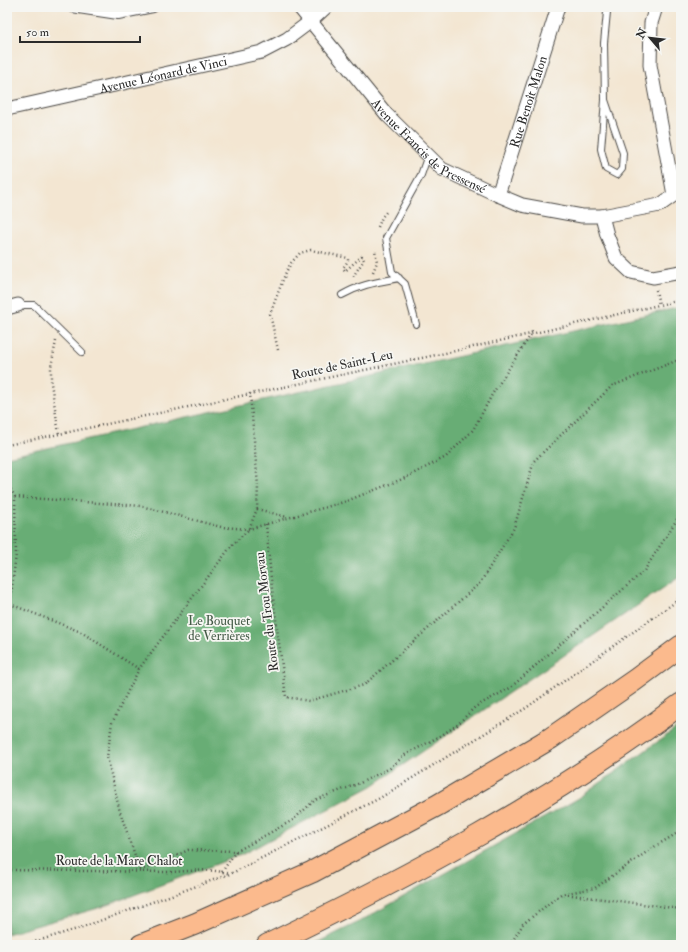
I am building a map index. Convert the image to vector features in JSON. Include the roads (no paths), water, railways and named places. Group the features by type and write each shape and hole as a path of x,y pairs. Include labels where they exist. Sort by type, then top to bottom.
{"highway":[{"path":"141,945 195,924 312,872 438,805 551,738 636,680 681,646"},
{"path":"267,945 346,907 456,848 570,781 681,704"}],"street":[{"path":"72,7 118,14 154,7"},
{"name":"Avenue Francis de Pressensé","path":"299,7 387,115 442,169 522,205 582,216 602,216 660,205 674,195 650,65 651,24 656,7"},
{"name":"Avenue Léonard de Vinci","path":"7,109 262,52 287,39 311,21 326,7"},
{"name":"Rue Benoît Malon","path":"498,195 558,7"},
{"path":"602,216 607,235 616,258 631,272 653,277 681,272"}],"lane":[{"path":"604,100 623,153 622,169 617,175 606,169 601,149 604,100 604,43 606,12 608,7"},
{"path":"416,324 405,284 392,272 386,238 421,175 428,155"},
{"path":"342,295 368,283 399,278"},
{"path":"13,306 34,305 82,352"}],"park label":[{"name":"Le Bouquet de Verrières","path":"219,628"}]}
